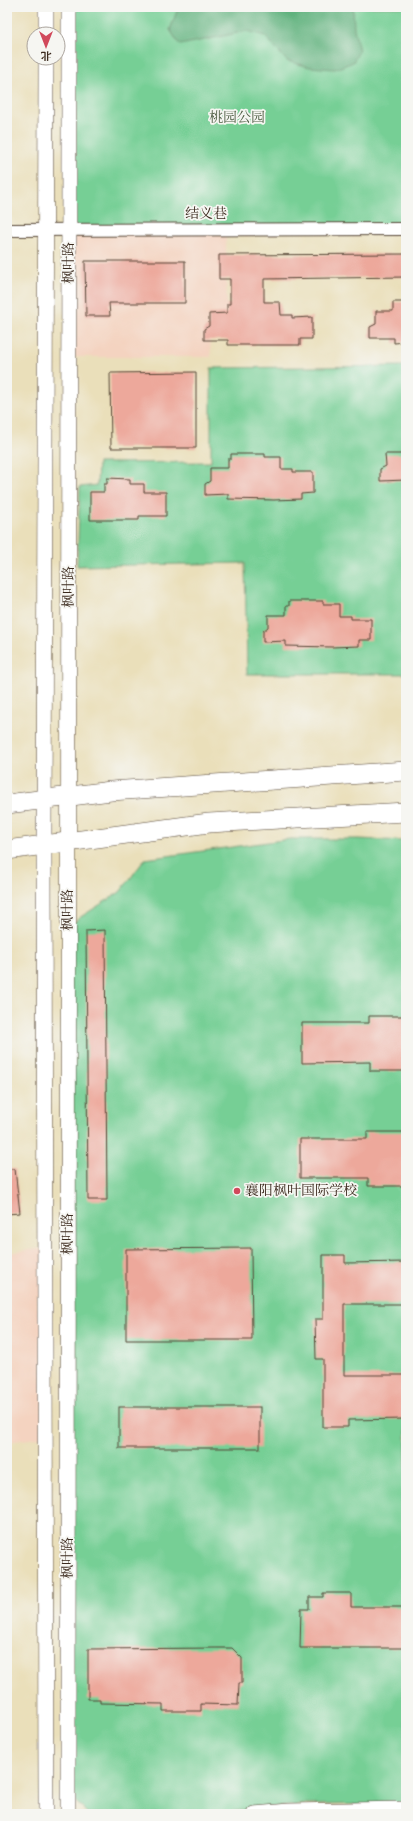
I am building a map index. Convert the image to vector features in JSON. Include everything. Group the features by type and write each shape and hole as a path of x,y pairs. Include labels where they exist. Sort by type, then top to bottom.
{"main road":[{"path":"7,804 119,791 406,771"},
{"path":"7,850 208,823 406,812"}],"street":[{"path":"46,7 46,26"},
{"name":"枫叶路","path":"68,1814 69,7"},
{"name":"枫叶路","path":"46,66 44,846 46,1814"},
{"name":"结义巷","path":"7,230 406,229"},
{"path":"254,1814 289,1811 406,1809"}],"shaded area":[{"path":"226,229 227,313 209,314 209,326 204,329 204,340 210,340 211,357 69,357 69,230"},
{"path":"44,1248 45,1437 7,1442 7,1253"}],"green space":[{"name":"桃园公园","path":"69,7 406,7 406,229 69,230"},
{"path":"182,7 353,7 354,29 359,51 353,62 335,69 310,67 287,61 265,36 247,31 180,45 170,30 177,11"},
{"path":"406,366 406,674 247,674 245,563 77,566 80,487 97,485 98,463 211,462 211,368"},
{"name":"襄阳枫叶国际学校","path":"290,839 406,841 406,1804 299,1805 204,1814 88,1814 68,1794 68,928 79,918 120,892 145,859"}],"building":[{"path":"406,254 406,277 264,279 264,302 280,302 281,315 292,315 292,318 312,317 312,339 300,339 300,345 228,345 228,340 204,340 204,329 209,326 209,314 227,313 227,304 230,304 230,279 219,279 219,255"},
{"path":"85,261 185,261 185,303 109,303 110,316 86,316"},
{"path":"393,302 406,302 406,342 394,343 394,338 370,338 370,327 376,324 376,311 393,311"},
{"path":"196,372 196,448 111,448 110,373"},
{"path":"231,454 265,454 265,457 281,457 281,469 293,469 293,472 313,472 313,493 301,494 301,499 274,500 228,499 228,494 205,495 205,484 210,481 210,468 228,468 228,459 231,459"},
{"path":"385,454 406,454 406,480 380,481 380,469 386,466"},
{"path":"107,478 130,479 130,484 144,484 144,492 166,492 166,516 139,516 139,520 90,520 90,492 104,492 104,484 107,484"},
{"path":"289,601 323,601 323,604 339,604 339,616 351,616 351,619 371,619 371,640 359,640 359,646 332,647 286,646 286,641 263,642 263,631 268,627 268,615 286,615 286,606 289,606"},
{"path":"105,930 107,1200 88,1200 86,931"},
{"path":"369,1016 406,1016 406,1071 370,1071 370,1062 302,1063 302,1023 369,1023"},
{"path":"367,1132 406,1132 406,1186 368,1186 368,1178 300,1178 300,1139 367,1139"},
{"path":"7,1169 15,1169 20,1213 7,1214"},
{"path":"251,1248 252,1340 126,1340 126,1249"},
{"path":"323,1255 345,1255 345,1263 406,1262 406,1304 344,1304 344,1375 406,1375 406,1419 348,1420 348,1427 323,1427 323,1359 316,1359 315,1319 323,1319"},
{"path":"119,1407 260,1407 260,1448 119,1448"},
{"path":"323,1593 351,1593 351,1607 406,1607 406,1648 300,1648 301,1609 309,1609 309,1597 323,1597"},
{"path":"232,1648 242,1658 242,1683 239,1683 238,1705 201,1704 201,1711 163,1711 163,1704 100,1703 100,1699 88,1699 88,1649"}],"place":[{"name":"襄阳枫叶国际学校","path":"237,1191"}]}
